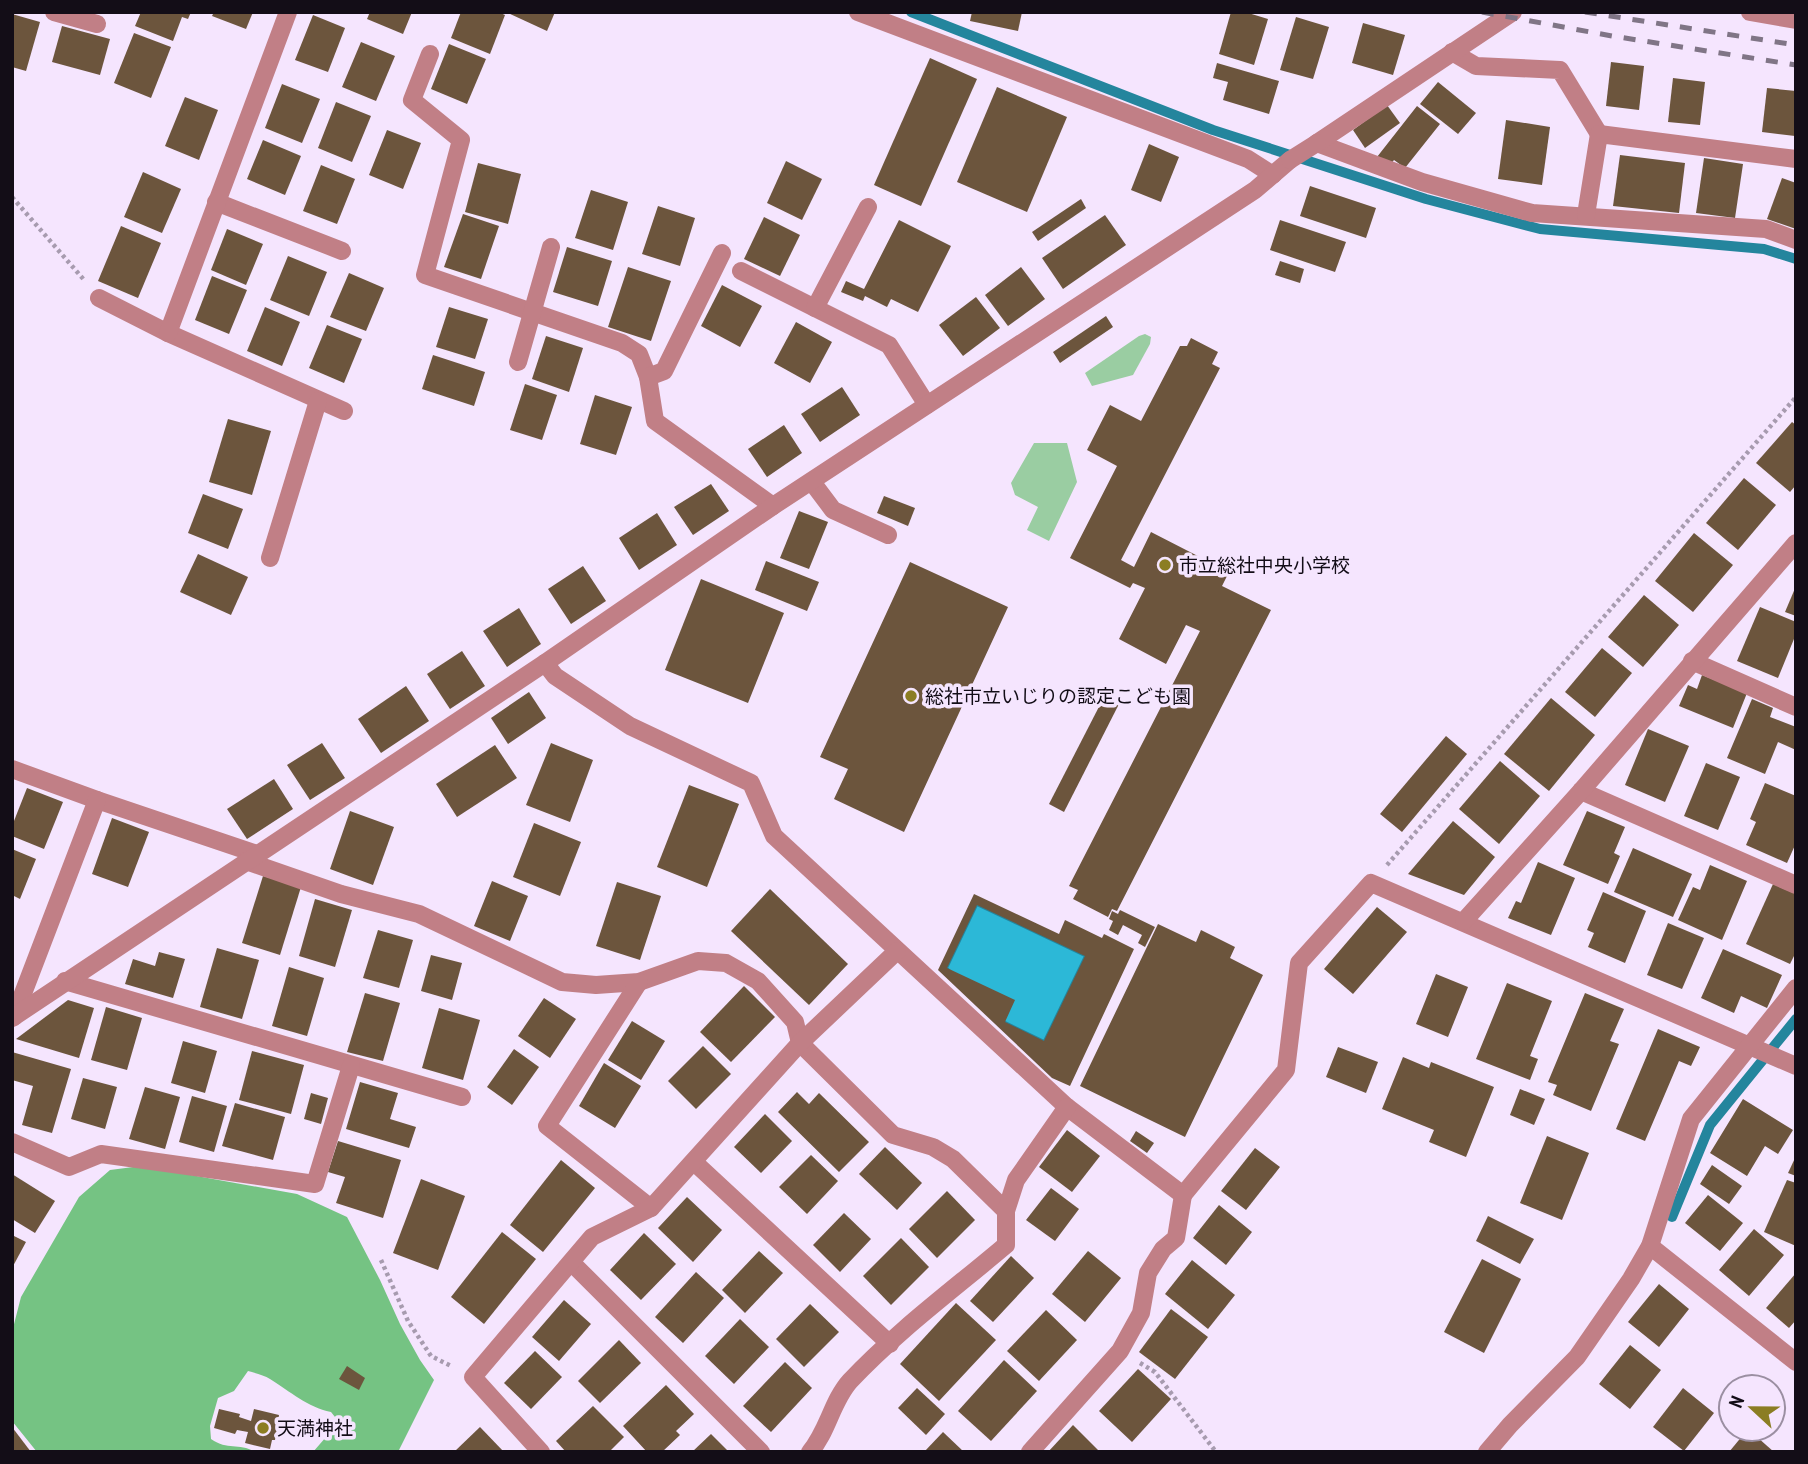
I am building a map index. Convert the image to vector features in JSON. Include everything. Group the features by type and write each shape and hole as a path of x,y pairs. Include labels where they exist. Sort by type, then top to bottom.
{"street":[{"path":"54,12 97,24"},
{"path":"168,332 288,12"},
{"path":"858,12 1248,159 1273,175"},
{"path":"13,1018 545,663 773,506 1255,190 1290,160 1513,12"},
{"path":"1750,12 1796,20"},
{"path":"1452,52 1476,66 1560,70 1599,134 1586,215"},
{"path":"430,54 412,100 461,140 425,275 622,343 639,354 648,377 655,421 773,506"},
{"path":"1599,134 1796,159"},
{"path":"1312,146 1422,182 1532,213 1766,229 1796,240"},
{"path":"216,202 342,251"},
{"path":"815,308 868,207"},
{"path":"518,362 551,247"},
{"path":"648,377 664,371 722,253"},
{"path":"741,271 888,345 927,405"},
{"path":"99,298 344,411"},
{"path":"270,558 318,401"},
{"path":"812,482 833,510 888,535"},
{"path":"1464,921 1796,543"},
{"path":"1692,661 1796,707"},
{"path":"545,663 555,676 630,726 751,783 774,836 1067,1107 1183,1195"},
{"path":"12,769 251,857 341,894 419,914 562,982 596,985 639,982 698,961 726,963 758,981 795,1021 800,1043 892,1135 933,1147 953,1159 1006,1211"},
{"path":"1581,790 1796,885"},
{"path":"13,1018 97,800"},
{"path":"1030,1452 1120,1351 1141,1313 1149,1273 1163,1249 1176,1238 1183,1195 1286,1070 1299,963 1371,883 1796,1066"},
{"path":"541,1452 473,1377 592,1237 651,1208 800,1043 897,951"},
{"path":"65,981 462,1097"},
{"path":"639,982 547,1126 651,1208"},
{"path":"1488,1452 1510,1425 1577,1357 1631,1279 1650,1246 1691,1119 1796,988"},
{"path":"12,1142 69,1167 101,1154 315,1184 351,1066"},
{"path":"810,1452 821,1439 848,1384 890,1344 1006,1245 1006,1211 1016,1180 1067,1107"},
{"path":"694,1162 890,1344"},
{"path":"1650,1246 1796,1362"},
{"path":"572,1263 761,1452"}],"path":[{"path":"12,197 99,298"},
{"path":"1371,883 1796,397"},
{"path":"381,1260 408,1321 431,1356 473,1377"},
{"path":"1120,1351 1155,1372 1216,1452"}],"green space":[{"path":"1145,334 1151,337 1150,344 1133,375 1092,386 1085,373"},
{"path":"1034,443 1067,443 1077,482 1049,541 1027,530 1038,507 1015,495 1011,483"},
{"path":"141,1166 297,1194 347,1217 400,1324 434,1380 398,1452 313,1452 339,1422 331,1412 307,1403 268,1378 248,1371 234,1391 218,1398 210,1426 211,1439 223,1445 243,1447 255,1452 37,1452 12,1421 12,1332 21,1297 79,1197 110,1170"}],"water":[{"path":"977,905 1085,956 1044,1041 1005,1022 947,968"}],"building":[{"path":"141,12 191,12 188,19 182,17 173,41 135,26"},
{"path":"214,12 253,12 246,29 212,16"},
{"path":"370,12 412,12 403,34 367,19"},
{"path":"461,12 498,12 505,15 490,54 451,38"},
{"path":"506,12 555,12 547,31"},
{"path":"972,12 1022,12 1018,31 970,21"},
{"path":"1231,12 1245,12 1268,19 1254,65 1219,54"},
{"path":"12,14 40,22 26,71 12,67"},
{"path":"313,15 345,28 328,72 295,60"},
{"path":"1296,17 1329,27 1313,79 1280,70"},
{"path":"1363,23 1405,35 1393,75 1352,63"},
{"path":"62,26 110,39 100,75 52,62"},
{"path":"134,33 171,47 151,98 114,83"},
{"path":"361,42 395,56 376,101 342,87"},
{"path":"449,44 486,59 467,104 431,89"},
{"path":"930,58 977,79 921,206 874,185"},
{"path":"1611,62 1644,66 1639,110 1606,106"},
{"path":"1217,63 1279,81 1269,114 1223,100 1228,82 1213,78"},
{"path":"1673,78 1705,82 1700,125 1668,122"},
{"path":"1438,82 1476,113 1458,134 1420,104"},
{"path":"282,84 320,99 302,143 265,128"},
{"path":"997,87 1067,117 1027,212 957,182"},
{"path":"1767,88 1796,91 1795,136 1762,132"},
{"path":"185,97 218,110 199,160 165,146"},
{"path":"336,102 371,116 352,162 318,148"},
{"path":"1387,105 1400,123 1365,148 1353,130"},
{"path":"1417,106 1440,124 1405,168 1394,160 1389,166 1377,157"},
{"path":"1506,120 1550,127 1542,185 1498,179"},
{"path":"387,130 421,143 403,189 369,175"},
{"path":"263,140 301,156 285,195 247,179"},
{"path":"1149,144 1179,157 1161,202 1131,190"},
{"path":"1620,155 1685,163 1679,213 1613,206"},
{"path":"1704,158 1743,164 1735,218 1696,213"},
{"path":"786,161 822,179 802,220 767,203"},
{"path":"478,163 521,174 508,224 465,212"},
{"path":"321,165 355,179 337,224 303,211"},
{"path":"143,172 181,189 162,233 124,217"},
{"path":"1782,178 1796,183 1796,229 1767,219"},
{"path":"1310,186 1376,208 1366,238 1300,216"},
{"path":"591,190 628,202 613,250 575,238"},
{"path":"1081,199 1086,208 1038,241 1032,232"},
{"path":"658,206 695,218 680,266 642,254"},
{"path":"463,214 499,226 481,279 444,267"},
{"path":"1105,215 1126,245 1063,289 1042,258"},
{"path":"764,217 800,235 780,276 744,259"},
{"path":"899,220 951,246 918,312 891,299 887,307 865,296 863,301 841,292 846,281 864,289"},
{"path":"1280,220 1346,242 1335,272 1270,250"},
{"path":"121,226 161,243 138,298 98,281"},
{"path":"227,229 263,244 246,285 211,270"},
{"path":"567,247 612,261 598,306 553,292"},
{"path":"288,256 327,272 309,316 270,300"},
{"path":"1280,261 1304,269 1300,283 1275,275"},
{"path":"628,267 671,281 651,341 608,327"},
{"path":"1021,267 1045,299 1008,326 985,295"},
{"path":"349,273 384,288 366,331 330,317"},
{"path":"212,276 247,290 229,334 195,320"},
{"path":"722,285 762,306 740,347 701,326"},
{"path":"976,297 1000,328 963,356 939,325"},
{"path":"265,307 300,322 282,366 247,351"},
{"path":"449,307 488,319 475,359 436,347"},
{"path":"1106,316 1113,327 1060,363 1053,352"},
{"path":"796,322 832,342 810,383 774,363"},
{"path":"327,325 362,339 344,383 309,368"},
{"path":"546,336 583,348 569,392 532,379"},
{"path":"1191,338 1218,352 1212,364 1220,368 1121,560 1134,567 1151,532 1229,572 1222,586 1271,610 1117,911 1112,909 1108,917 1073,899 1078,890 1069,886 1200,631 1186,625 1166,664 1119,639 1145,588 1133,583 1130,588 1070,558 1117,466 1087,450 1110,405 1141,421 1180,346 1187,346"},
{"path":"433,355 485,372 474,406 422,389"},
{"path":"525,384 557,395 542,440 510,430"},
{"path":"842,387 860,415 820,442 801,414"},
{"path":"595,395 632,407 616,455 580,444"},
{"path":"228,419 271,431 252,495 209,482"},
{"path":"1792,422 1796,425 1796,485 1790,492 1756,463"},
{"path":"784,425 802,453 767,477 748,449"},
{"path":"1744,478 1776,505 1738,550 1706,523"},
{"path":"711,484 729,511 693,535 674,507"},
{"path":"203,494 243,509 228,549 188,533"},
{"path":"884,496 915,508 908,526 877,513"},
{"path":"799,511 828,522 809,569 780,558"},
{"path":"657,513 677,545 639,570 619,538"},
{"path":"1694,533 1733,565 1693,612 1655,581"},
{"path":"198,554 248,577 231,615 180,592"},
{"path":"766,561 819,582 807,611 755,590"},
{"path":"910,562 1008,607 904,832 834,799 848,769 820,757"},
{"path":"583,566 606,601 571,624 548,589"},
{"path":"701,579 784,613 748,703 665,670"},
{"path":"1796,586 1796,616 1785,612"},
{"path":"1644,595 1679,625 1643,667 1608,637"},
{"path":"1760,607 1796,622 1796,634 1778,678 1737,661"},
{"path":"519,608 541,644 507,667 483,631"},
{"path":"1602,648 1632,673 1595,717 1565,692"},
{"path":"462,651 485,686 450,709 427,674"},
{"path":"1702,675 1747,693 1733,728 1679,706 1688,685 1697,689"},
{"path":"406,686 429,721 381,753 358,719"},
{"path":"529,692 546,718 508,744 491,718"},
{"path":"1104,697 1119,704 1064,812 1049,804"},
{"path":"1551,698 1595,735 1549,791 1504,754"},
{"path":"1752,699 1773,708 1770,717 1796,727 1796,750 1778,742 1765,774 1727,758"},
{"path":"1648,729 1689,746 1665,802 1625,785"},
{"path":"1446,736 1467,754 1402,832 1380,814"},
{"path":"322,743 345,778 310,800 287,765"},
{"path":"551,743 593,760 570,822 526,805"},
{"path":"495,745 517,778 457,817 436,784"},
{"path":"1500,761 1540,796 1499,844 1459,809"},
{"path":"1706,763 1740,777 1718,830 1684,816"},
{"path":"274,779 293,809 247,839 227,809"},
{"path":"1765,783 1796,796 1796,843 1787,863 1746,845 1756,822 1750,819"},
{"path":"689,785 739,804 707,887 657,867"},
{"path":"27,788 63,802 44,849 12,836 12,826"},
{"path":"350,811 394,827 373,885 330,869"},
{"path":"1587,811 1625,827 1614,853 1620,856 1608,884 1563,865"},
{"path":"112,818 149,832 128,887 92,874"},
{"path":"1453,821 1495,857 1464,895 1408,874"},
{"path":"534,823 581,842 560,896 513,877"},
{"path":"1633,848 1692,874 1673,917 1614,892"},
{"path":"12,849 36,859 20,899 12,895"},
{"path":"1538,862 1575,878 1551,935 1508,918 1516,901 1521,903"},
{"path":"1710,865 1747,881 1722,940 1678,920 1693,887 1700,890"},
{"path":"263,876 301,887 280,955 242,943"},
{"path":"492,881 528,896 510,941 474,926"},
{"path":"617,882 661,896 640,960 596,946"},
{"path":"1773,884 1796,894 1796,952 1790,964 1746,944"},
{"path":"770,889 848,964 809,1005 731,931"},
{"path":"1603,892 1646,911 1625,963 1588,947 1594,933 1587,930"},
{"path":"974,894 1059,934 1065,920 1102,938 1104,934 1134,949 1070,1086 1052,1078 938,970","holes":["977,905 1085,956 1044,1041 1005,1022 1015,1000 947,968"]},
{"path":"315,899 352,910 335,967 299,956"},
{"path":"1377,907 1407,932 1353,994 1324,969"},
{"path":"1120,910 1155,927 1145,947 1138,943 1142,935 1123,925 1118,935 1109,930 1113,921 1109,919 1112,911 1118,914"},
{"path":"1668,923 1704,938 1682,989 1647,975"},
{"path":"1158,924 1196,942 1201,930 1235,947 1230,958 1263,975 1185,1137 1080,1086"},
{"path":"378,930 413,940 399,988 363,978"},
{"path":"217,948 259,960 242,1019 200,1007"},
{"path":"1723,949 1782,975 1767,1008 1741,996 1734,1013 1701,998"},
{"path":"159,952 185,959 173,998 125,984 133,959 155,966"},
{"path":"431,955 462,963 452,1000 421,991"},
{"path":"289,967 324,978 307,1036 272,1026"},
{"path":"1436,974 1468,987 1448,1037 1416,1024"},
{"path":"1507,983 1552,1001 1530,1056 1538,1059 1530,1080 1476,1059"},
{"path":"744,986 775,1017 731,1062 700,1032"},
{"path":"365,993 400,1003 383,1061 347,1052"},
{"path":"1585,993 1624,1009 1610,1041 1619,1044 1591,1111 1553,1095 1557,1085 1548,1082"},
{"path":"544,998 576,1019 550,1058 518,1036"},
{"path":"68,1000 94,1008 79,1058 16,1039"},
{"path":"106,1007 142,1018 127,1070 91,1060"},
{"path":"439,1008 480,1020 463,1080 422,1068"},
{"path":"632,1021 665,1041 641,1080 608,1060"},
{"path":"1658,1029 1700,1047 1691,1066 1679,1061 1645,1141 1616,1129"},
{"path":"183,1041 217,1051 205,1093 171,1083"},
{"path":"703,1046 731,1074 696,1109 668,1081"},
{"path":"1338,1047 1378,1062 1366,1093 1326,1077"},
{"path":"514,1049 539,1067 512,1105 487,1087"},
{"path":"252,1051 304,1065 291,1114 239,1100"},
{"path":"12,1052 71,1069 52,1133 22,1125 33,1086 12,1080"},
{"path":"1403,1057 1429,1068 1431,1062 1494,1087 1466,1157 1429,1142 1434,1130 1382,1109"},
{"path":"604,1063 641,1086 615,1128 579,1106"},
{"path":"83,1078 117,1087 105,1129 71,1119"},
{"path":"360,1082 398,1093 390,1119 416,1127 409,1148 346,1129"},
{"path":"145,1087 180,1097 165,1149 129,1139"},
{"path":"1520,1089 1545,1099 1534,1125 1510,1115"},
{"path":"797,1092 809,1104 819,1093 869,1142 839,1172 778,1112"},
{"path":"311,1093 328,1098 321,1124 304,1119"},
{"path":"192,1096 227,1106 214,1152 179,1142"},
{"path":"1743,1099 1793,1130 1778,1154 1765,1146 1747,1176 1710,1153"},
{"path":"235,1103 285,1117 273,1160 222,1146"},
{"path":"765,1114 792,1141 761,1173 734,1147"},
{"path":"1067,1130 1100,1156 1072,1192 1039,1167"},
{"path":"1136,1131 1154,1143 1147,1153 1130,1141"},
{"path":"1547,1136 1589,1153 1562,1220 1520,1203"},
{"path":"338,1141 401,1160 383,1218 336,1203 345,1177 328,1172"},
{"path":"885,1147 922,1183 897,1210 859,1174"},
{"path":"1255,1148 1280,1167 1246,1210 1221,1191"},
{"path":"811,1155 838,1181 807,1214 779,1187"},
{"path":"1796,1156 1796,1176 1788,1173"},
{"path":"561,1160 595,1188 543,1252 510,1225"},
{"path":"1712,1165 1742,1186 1729,1204 1700,1184"},
{"path":"12,1174 55,1201 35,1233 12,1219"},
{"path":"421,1179 465,1196 438,1270 393,1253"},
{"path":"1787,1180 1796,1183 1796,1246 1764,1232"},
{"path":"1051,1188 1079,1209 1055,1241 1026,1220"},
{"path":"947,1191 975,1220 937,1258 909,1229"},
{"path":"1708,1195 1743,1223 1720,1251 1685,1223"},
{"path":"687,1197 722,1230 693,1262 658,1228"},
{"path":"1219,1205 1252,1232 1226,1265 1193,1238"},
{"path":"844,1213 871,1239 840,1272 813,1245"},
{"path":"1488,1216 1534,1239 1520,1264 1476,1241"},
{"path":"1754,1229 1784,1255 1749,1296 1719,1270"},
{"path":"502,1232 536,1259 484,1324 451,1297"},
{"path":"644,1233 676,1264 641,1300 610,1270"},
{"path":"12,1235 26,1242 12,1268"},
{"path":"901,1238 929,1267 891,1305 863,1276"},
{"path":"759,1251 783,1273 745,1313 722,1290"},
{"path":"1088,1251 1121,1278 1085,1322 1052,1294"},
{"path":"1011,1256 1034,1278 993,1322 970,1301"},
{"path":"1482,1259 1521,1279 1484,1353 1444,1332"},
{"path":"1192,1260 1235,1295 1208,1329 1165,1294"},
{"path":"696,1272 724,1298 683,1343 655,1317"},
{"path":"1796,1273 1796,1320 1789,1328 1766,1308"},
{"path":"1659,1284 1689,1309 1659,1347 1628,1322"},
{"path":"564,1300 591,1324 559,1361 532,1337"},
{"path":"956,1303 996,1340 939,1401 900,1364"},
{"path":"810,1304 839,1332 804,1367 776,1339"},
{"path":"1171,1309 1208,1337 1175,1379 1139,1352"},
{"path":"1046,1310 1077,1340 1039,1381 1007,1351"},
{"path":"740,1319 769,1347 734,1384 705,1356"},
{"path":"619,1340 641,1363 600,1403 578,1381"},
{"path":"1630,1345 1661,1370 1630,1409 1599,1384"},
{"path":"535,1351 562,1377 531,1409 504,1383"},
{"path":"1004,1360 1037,1391 991,1441 958,1411"},
{"path":"785,1362 812,1388 771,1432 743,1406"},
{"path":"347,1366 365,1378 359,1390 339,1379"},
{"path":"1138,1369 1171,1399 1132,1442 1099,1411"},
{"path":"666,1385 694,1414 676,1431 680,1435 662,1452 647,1452 623,1426"},
{"path":"917,1388 945,1414 926,1435 898,1408"},
{"path":"1683,1388 1714,1413 1684,1451 1653,1427"},
{"path":"593,1406 624,1437 609,1452 566,1452 556,1441"},
{"path":"219,1409 240,1414 239,1417 251,1421 254,1409 279,1415 275,1440 272,1440 270,1449 245,1443 248,1432 237,1430 235,1434 214,1428"},
{"path":"1073,1425 1100,1452 1048,1452"},
{"path":"12,1427 31,1452 12,1452"},
{"path":"480,1427 504,1452 454,1452"},
{"path":"943,1432 964,1452 924,1452"},
{"path":"711,1434 729,1452 692,1452"},
{"path":"1736,1443 1764,1443 1774,1452 1729,1452"}],"waterway":[{"path":"911,12 1213,130 1426,199 1540,229 1764,249 1796,259"},
{"path":"1672,1217 1710,1125 1796,1019"}],"railway":[{"path":"1482,12 1796,65"},
{"path":"1585,12 1796,45"}],"place":[{"name":"市立総社中央小学校","path":"1165,565"},
{"name":"総社市立いじりの認定こども園","path":"911,696"},
{"name":"天満神社","path":"263,1428"}]}
